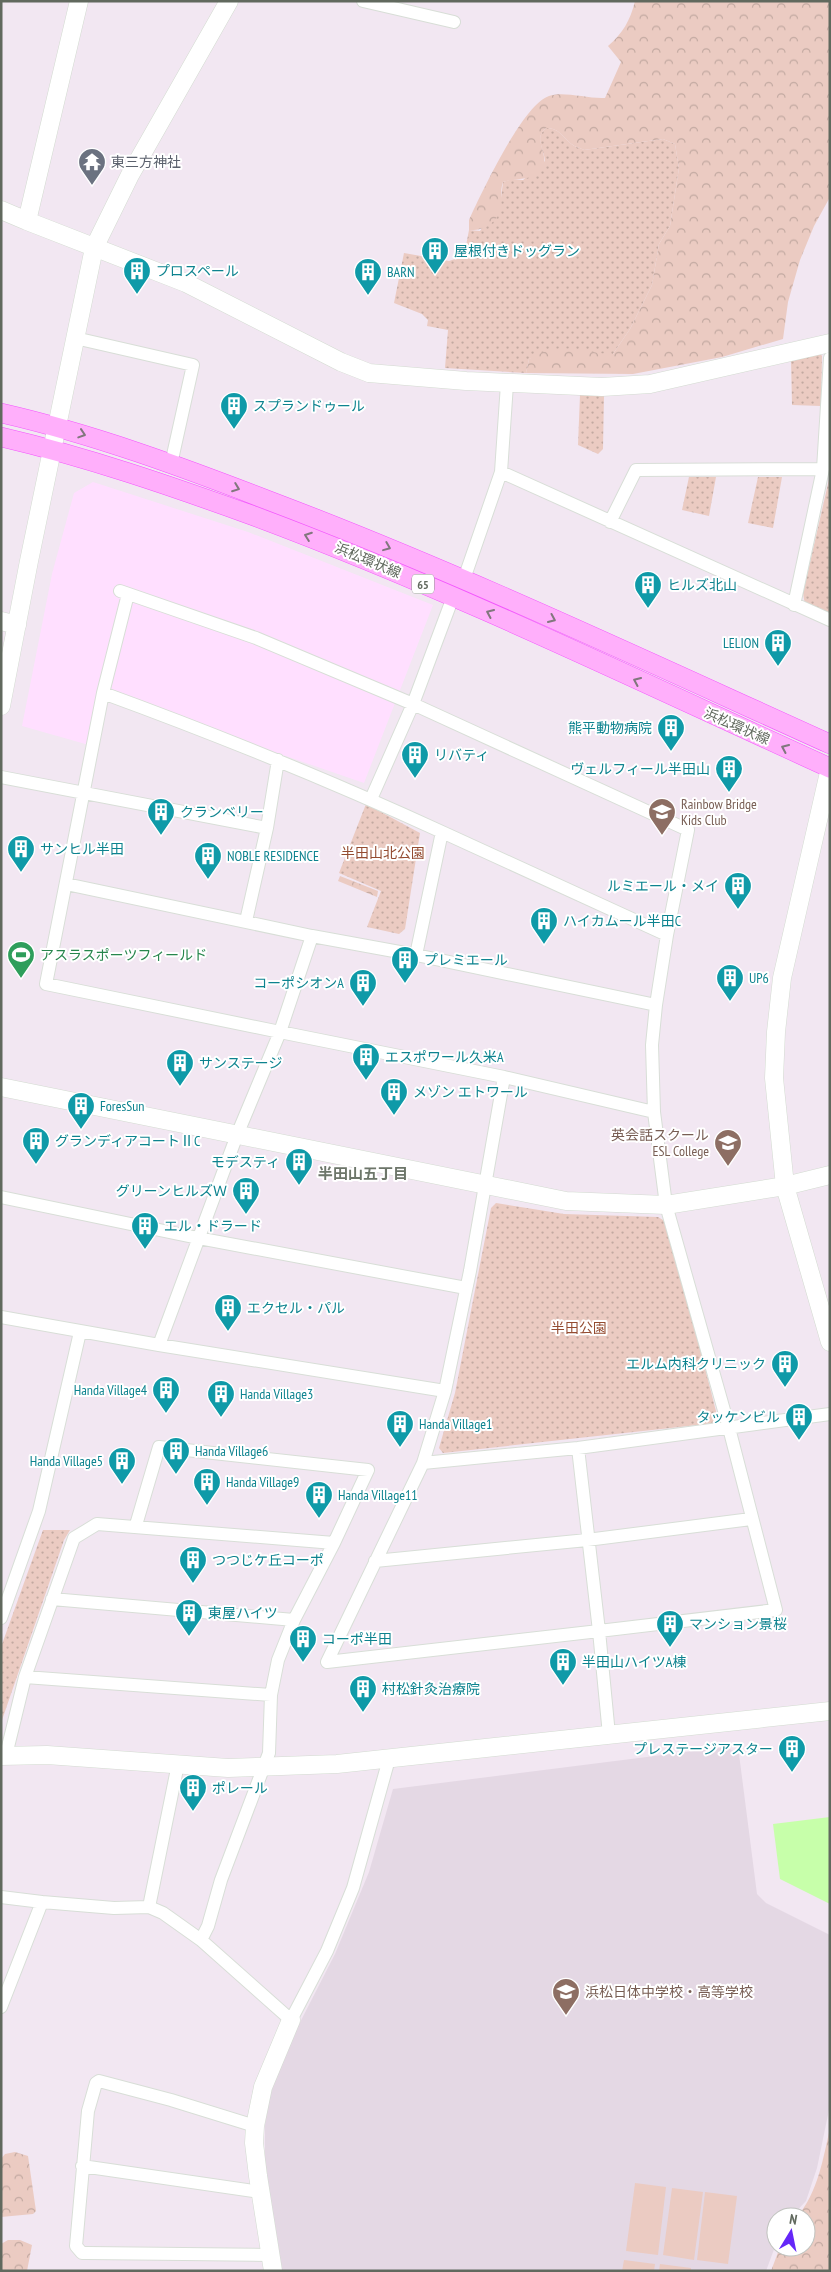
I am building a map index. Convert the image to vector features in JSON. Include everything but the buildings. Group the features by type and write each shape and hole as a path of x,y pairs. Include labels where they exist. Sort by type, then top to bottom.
{"main road":[{"name":"浜松環状線","path":"1,413 57,426 171,464 319,519 464,579 830,744"},
{"name":"浜松環状線","path":"1,437 52,449 186,491 341,549 453,597 830,768"}],"street":[{"path":"27,221 79,1"},
{"path":"1,706 9,623 52,449 94,248 130,175 230,1"},
{"path":"363,1 454,22"},
{"path":"1,210 186,283 341,362 369,373 507,384 602,387 650,384 830,343"},
{"path":"75,338 193,365 171,464"},
{"path":"794,605 823,469 830,358"},
{"path":"464,579 501,472 507,384"},
{"path":"610,522 636,470 823,469"},
{"path":"501,472 830,620"},
{"path":"504,1077 486,1186 445,1391 422,1463 327,1662 776,1610 729,1428 666,1205 654,1112 652,1045 656,1005 667,934 688,830 414,704 256,638 124,593 46,984 504,1077 654,1112"},
{"path":"371,799 414,704 453,597"},
{"path":"103,692 221,736 371,799 667,934"},
{"path":"246,922 267,828 278,760"},
{"path":"830,768 782,978 776,1032 774,1078 785,1186 830,1342"},
{"path":"1,776 267,828"},
{"path":"416,955 442,832"},
{"path":"66,884 312,936 416,955 656,1005"},
{"path":"159,1346 237,1135 280,1032 312,936"},
{"path":"1,1087 486,1186 587,1203 666,1205 785,1186 830,1175"},
{"path":"1,1197 198,1238 466,1288"},
{"path":"1,1317 159,1346 445,1391"},
{"path":"1,1618 39,1511 80,1332"},
{"path":"422,1463 578,1448 830,1414"},
{"path":"136,1525 159,1447 368,1470 334,1543 294,1620 278,1660 271,1695 269,1753 221,1880 208,1926 201,1940"},
{"path":"578,1448 609,1735"},
{"path":"375,1562 587,1540 751,1518"},
{"path":"334,1543 136,1525 97,1524 74,1538 25,1676 4,1756 47,1755 264,1768 389,1759 830,1711"},
{"path":"52,1599 294,1620"},
{"path":"25,1676 271,1695"},
{"path":"255,2126 171,2100 99,2081 96,2083 88,2111 76,2246 82,2253 271,2263 254,2143 262,2087 291,2020 327,1950 353,1888 389,1759"},
{"path":"149,1907 178,1764"},
{"path":"1,1897 114,1908 149,1907 163,1913 201,1940 291,2020"},
{"path":"1,2007 42,1902"},
{"path":"82,2166 260,2192"}],"shaded area":[{"path":"93,482 248,532 433,605 364,783 100,692 89,745 22,726 52,574 74,493"},
{"name":"浜松日体中学校・高等学校","path":"726,1747 739,1754 757,1894 766,1903 830,1935 830,2105 817,2168 806,2201 800,2207 766,2207 766,2257 771,2257 766,2271 281,2271 265,2183 265,2125 271,2079 335,1954 369,1872 393,1789"},
{"path":"830,1817 830,1904 780,1879 773,1824"}],"green space":[{"path":"635,1 830,1 830,197 814,226 800,260 788,302 783,339 722,357 633,374 526,373 529,359 542,352 574,349 613,354 630,329 652,285 659,244 670,226 679,168 675,144 663,139 584,150 574,146 555,130 546,128 540,137 544,157 543,169 529,178 503,182 500,212 490,224 480,229 469,230 469,220 515,132 527,115 539,103 549,96 555,95 605,98 621,62 608,46 625,26"},
{"path":"546,128 555,130 574,146 584,150 663,139 675,144 679,168 670,226 659,244 652,285 630,329 613,354 596,354 571,349 529,359 526,373 445,368 448,330 427,326 428,320 422,314 394,303 404,253 449,261 464,256 469,230 480,231 501,198 503,182 512,179 523,180 545,161 540,139 542,132"},
{"path":"819,352 822,356 821,406 792,405 791,359"},
{"path":"580,395 604,395 603,449 598,454 578,445"},
{"path":"830,475 830,615 805,605 803,593"},
{"path":"689,477 716,477 709,516 682,510"},
{"path":"758,477 782,477 773,528 748,523"},
{"name":"半田山北公園","path":"366,804 420,833 405,929 399,934 367,927 381,891 339,873"},
{"path":"340,876 378,891 377,897 338,881"},
{"name":"半田公園","path":"496,1203 564,1214 658,1217 668,1223 718,1419 716,1423 443,1453 439,1448 455,1393 491,1208"},
{"path":"43,1530 70,1530 64,1540 1,1723 1,1647"},
{"path":"830,2128 830,2271 771,2271 776,2257 816,2257 816,2207 804,2207 815,2186"},
{"path":"15,2152 28,2156 36,2211 33,2214 1,2217 1,2159 5,2154"},
{"path":"635,2183 666,2187 658,2255 626,2251"},
{"path":"672,2188 703,2192 694,2260 663,2255"},
{"path":"705,2192 737,2196 728,2264 697,2260"},
{"path":"8,2240 20,2240 32,2245 27,2271 1,2271 1,2244"},
{"path":"624,2260 655,2264 654,2271 622,2271"},
{"path":"660,2264 691,2268 691,2271 659,2271"}],"place":[{"name":"東三方神社","path":"92,186"},
{"name":"屋根付きドッグラン","path":"435,275"},
{"name":"プロスペール","path":"137,295"},
{"name":"BARN","path":"368,296"},
{"name":"スプランドゥール","path":"234,430"},
{"name":"ヒルズ北山","path":"648,609"},
{"name":"LELION","path":"778,667"},
{"name":"熊平動物病院","path":"671,752"},
{"name":"リバティ","path":"415,779"},
{"name":"ヴェルフィール半田山","path":"729,793"},
{"name":"クランベリー","path":"161,836"},
{"name":"Rainbow Bridge Kids Club","path":"662,836"},
{"name":"サンヒル半田","path":"21,873"},
{"name":"NOBLE RESIDENCE","path":"208,880"},
{"name":"ルミエール・メイ","path":"738,910"},
{"name":"ハイカムール半田C","path":"544,945"},
{"name":"アスラスポーツフィールド","path":"21,979"},
{"name":"プレミエール","path":"405,984"},
{"name":"UP6","path":"730,1002"},
{"name":"コーポシオンA","path":"363,1007"},
{"name":"エスポワール久米A","path":"366,1081"},
{"name":"サンステージ","path":"180,1087"},
{"name":"メゾン エトワール","path":"394,1116"},
{"name":"ForesSun","path":"81,1130"},
{"name":"グランディアコートⅡC","path":"36,1165"},
{"name":"英会話スクール ESL College","path":"728,1167"},
{"name":"モデスティ","path":"299,1186"},
{"name":"グリーンヒルズＷ","path":"246,1215"},
{"name":"エル・ドラード","path":"145,1250"},
{"name":"エクセル・パル","path":"228,1332"},
{"name":"エルム内科クリニック","path":"785,1388"},
{"name":"Handa Village4","path":"166,1414"},
{"name":"Handa Village3","path":"221,1418"},
{"name":"タッケンビル","path":"799,1441"},
{"name":"Handa Village1","path":"400,1448"},
{"name":"Handa Village6","path":"176,1475"},
{"name":"Handa Village5","path":"122,1485"},
{"name":"Handa Village9","path":"207,1506"},
{"name":"Handa Village11","path":"319,1519"},
{"name":"つつじケ丘コーポ","path":"193,1584"},
{"name":"東屋ハイツ","path":"189,1637"},
{"name":"マンション景桜","path":"670,1648"},
{"name":"コーポ半田","path":"303,1663"},
{"name":"半田山ハイツA棟","path":"563,1686"},
{"name":"村松針灸治療院","path":"363,1713"},
{"name":"プレステージアスター","path":"792,1773"},
{"name":"ポレール","path":"193,1812"},
{"name":"浜松日体中学校・高等学校","path":"566,2016"}],"district":[{"name":"半田山五丁目","path":"363,1173"}]}
